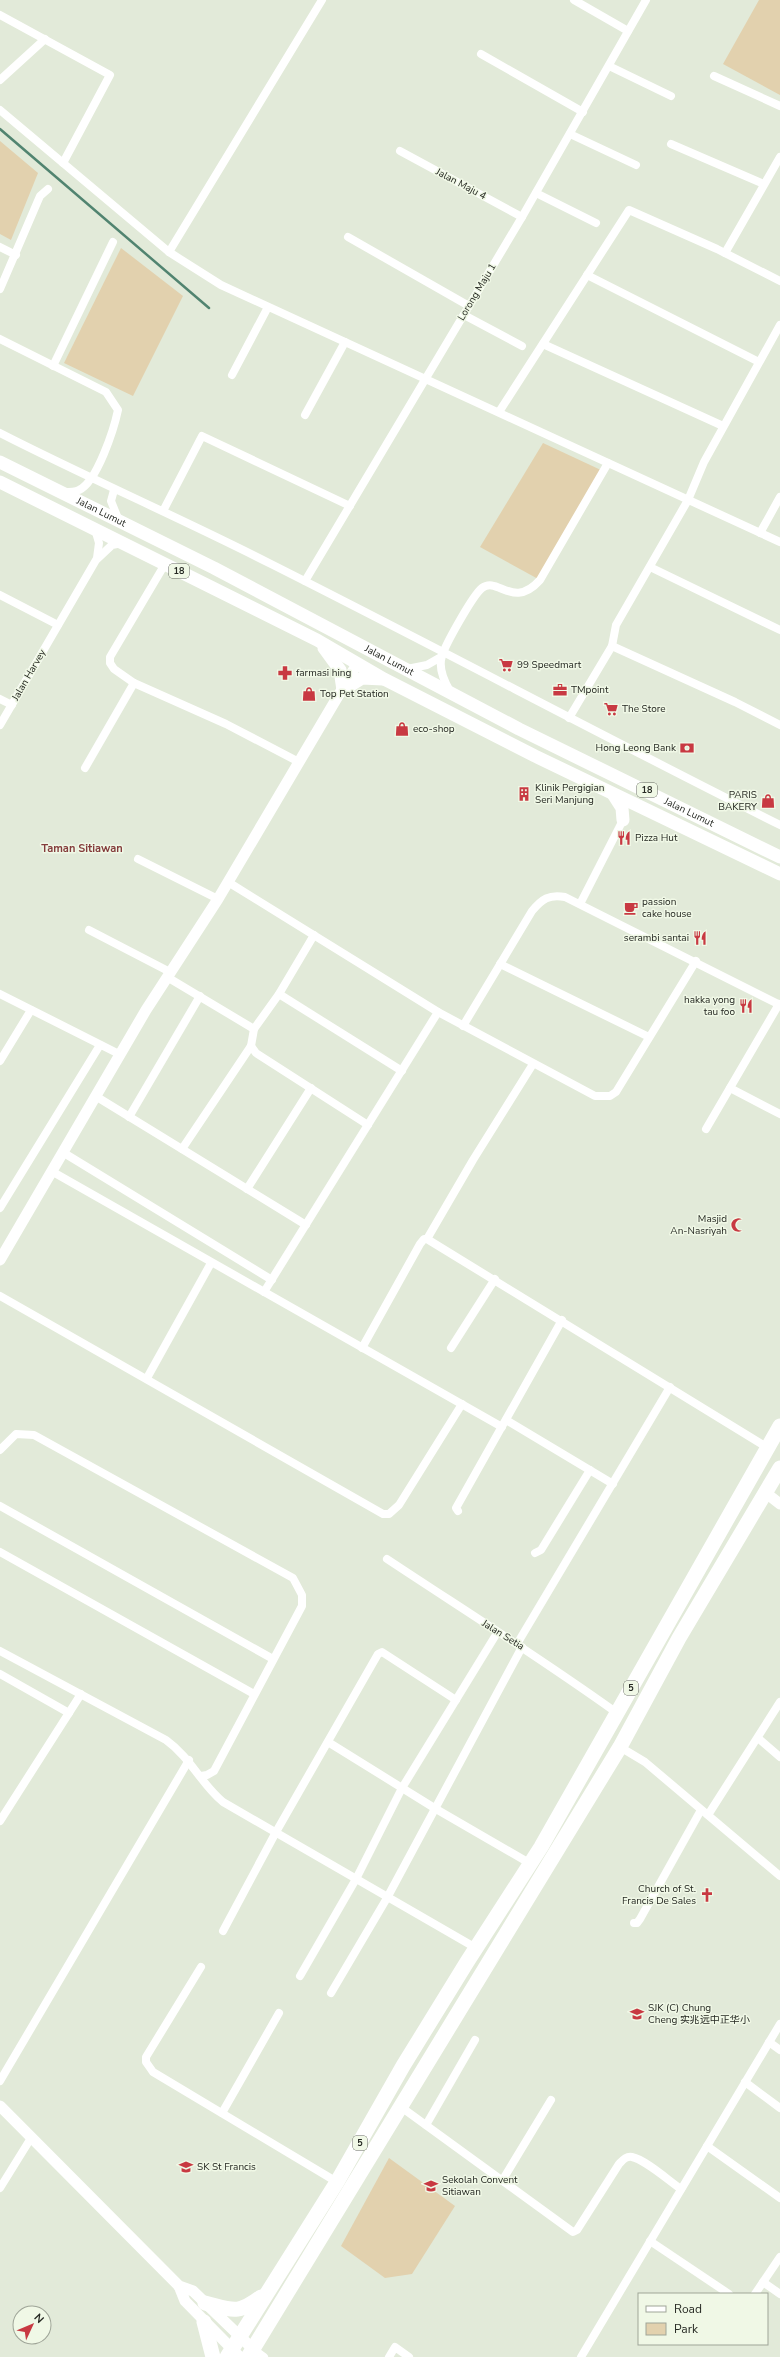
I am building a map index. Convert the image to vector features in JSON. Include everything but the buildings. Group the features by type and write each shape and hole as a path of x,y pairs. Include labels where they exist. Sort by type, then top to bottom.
{"highway":[{"name":"5","path":"233,2355 239,2337 337,2182 403,2066 476,1948 531,1864 699,1567 774,1446 780,1426"},
{"name":"5","path":"255,2354 401,2107 620,1746 679,1638 780,1468"},
{"path":"699,1567 720,1549 753,1496 760,1491 766,1493"},
{"path":"617,1713 628,1713 631,1710 660,1657 679,1638"},
{"path":"541,1847 575,1800 605,1750 613,1745 620,1746"},
{"path":"476,1948 482,1949 491,1944 528,1881 545,1868"},
{"path":"403,2066 425,2045 458,1990 463,1985 475,1987"},
{"path":"346,2167 388,2114 394,2108 401,2107"},
{"path":"205,2303 237,2310 246,2308 266,2294"},
{"path":"204,2322 212,2357"}],"main road":[{"name":"Jalan Lumut","path":"0,462 339,633 493,716 778,855"},
{"name":"Jalan Lumut","path":"0,482 94,527 317,640 384,679 512,744 780,874"},
{"path":"339,633 353,648 357,664 368,659 392,662"},
{"path":"317,640 336,662 340,670 343,690 362,678 384,679"},
{"path":"493,716 504,721 511,729 514,740 512,744"},
{"path":"546,741 544,750 547,756 562,769"},
{"path":"613,794 622,808 623,820"},
{"path":"623,820 634,811 647,810"}],"street":[{"path":"168,252 322,0"},
{"path":"574,0 628,31"},
{"name":"Lorong Maju 1","path":"305,581 536,194 646,0"},
{"path":"0,14 110,75 63,163"},
{"path":"0,80 45,39"},
{"path":"481,54 583,112"},
{"path":"609,66 671,96"},
{"path":"714,76 780,106"},
{"path":"0,110 168,252 221,285 780,542"},
{"path":"570,134 636,165"},
{"path":"671,144 764,184"},
{"name":"Jalan Maju 4","path":"400,151 522,217"},
{"path":"725,253 780,156"},
{"path":"0,289 16,255 40,196 48,189"},
{"path":"536,194 596,223"},
{"path":"499,412 629,210 725,253 780,281"},
{"path":"348,237 469,306"},
{"path":"53,366 113,242"},
{"path":"0,247 16,255"},
{"path":"587,274 759,362"},
{"path":"232,375 268,307"},
{"path":"464,315 522,346"},
{"path":"569,718 612,646 616,625 688,500 704,462 780,325"},
{"path":"0,339 106,392 118,410 109,442 91,479 78,491 62,492"},
{"path":"305,415 345,342"},
{"path":"543,344 724,426"},
{"path":"0,433 91,479 163,511 305,581 442,655 780,825"},
{"path":"163,511 202,436 350,506"},
{"path":"405,669 427,665 442,655 464,614 483,587 491,586 517,593 531,590 608,463"},
{"path":"114,490 111,501 112,507 119,521"},
{"path":"760,532 780,497"},
{"path":"94,527 99,543 96,560"},
{"path":"96,560 112,545 125,543"},
{"name":"Jalan Harvey","path":"0,725 96,560"},
{"path":"165,564 110,657 110,664 114,669 134,683 226,724 299,762"},
{"path":"650,567 780,630"},
{"path":"0,595 58,625"},
{"path":"612,646 735,702 780,725"},
{"path":"442,655 442,675 452,694"},
{"path":"0,1260 169,974 218,899 357,664"},
{"path":"85,768 134,683"},
{"path":"0,699 12,705"},
{"path":"580,904 623,820"},
{"path":"138,859 218,899"},
{"path":"228,882 438,1012 587,1093 599,1097 610,1096 616,1092 696,961"},
{"path":"463,1026 532,911 544,898 557,895 565,897 780,1004 706,1129"},
{"path":"89,930 169,974 200,996 254,1029"},
{"path":"182,1149 251,1046 254,1029 279,994 314,935"},
{"path":"500,964 649,1038"},
{"path":"0,994 121,1055"},
{"path":"279,994 402,1071"},
{"path":"129,1117 200,996"},
{"path":"0,1061 31,1010"},
{"path":"264,1292 438,1012"},
{"path":"0,1208 100,1045"},
{"path":"251,1046 256,1053 368,1125"},
{"path":"362,1348 420,1244 424,1239 427,1239 473,1160 533,1064"},
{"path":"247,1189 311,1088"},
{"path":"730,1088 780,1114"},
{"path":"97,1098 306,1225"},
{"path":"64,1153 272,1280"},
{"path":"53,1172 462,1404 504,1423 613,1484"},
{"path":"427,1239 495,1279 670,1387 774,1446"},
{"path":"147,1378 211,1262"},
{"path":"451,1348 495,1279"},
{"path":"0,1296 147,1378 383,1514 390,1514 399,1506 462,1404"},
{"path":"458,1511 456,1508 562,1320"},
{"path":"331,1993 387,1898 436,1809 520,1646 670,1387"},
{"path":"0,1450 16,1434 34,1435 293,1578 302,1595 302,1606 214,1770 201,1776"},
{"path":"535,1553 542,1550 590,1470"},
{"path":"766,1493 780,1504"},
{"path":"0,1506 274,1659"},
{"path":"0,1552 254,1694"},
{"name":"Jalan Setia","path":"387,1558 520,1646 617,1713"},
{"path":"300,1976 356,1879 402,1788 497,1632"},
{"path":"0,1652 166,1740 189,1760 213,1794 223,1802 476,1948"},
{"path":"223,1931 276,1832 380,1652 456,1700"},
{"path":"0,1685 2,1676 69,1713"},
{"path":"0,1821 81,1694"},
{"path":"708,1816 780,1702"},
{"path":"758,1738 780,1757"},
{"path":"328,1742 436,1809 531,1864"},
{"path":"620,1746 645,1762 780,1876"},
{"path":"0,2080 189,1760"},
{"path":"634,1923 637,1923 640,1919 701,1810"},
{"path":"201,1967 146,2057 146,2062 153,2072 337,2182"},
{"path":"222,2113 279,2013"},
{"path":"581,2357 780,2024"},
{"path":"426,2125 475,2040"},
{"path":"769,2042 780,2050"},
{"path":"745,2082 780,2108"},
{"path":"502,2181 551,2100"},
{"path":"0,2106 179,2286 185,2301 233,2355"},
{"path":"401,2107 573,2232 577,2230 619,2164 625,2158 632,2157 681,2189"},
{"path":"0,2188 31,2138"},
{"path":"707,2146 780,2198"},
{"path":"650,2241 728,2293"},
{"path":"756,2293 780,2257"},
{"path":"763,2282 780,2294"},
{"path":"179,2286 193,2291 255,2354"},
{"path":"389,2357 395,2347 409,2357"}],"green space":[{"path":"759,0 780,0 780,95 723,64"},
{"path":"0,141 38,173 11,240 0,234"},
{"path":"121,248 183,296 133,396 64,363"},
{"path":"543,443 603,471 540,580 480,547"},
{"path":"389,2158 455,2206 412,2274 385,2278 341,2246"}],"waterway":[{"path":"0,129 209,308"}],"place":[{"name":"99 Speedmart","path":"506,665"},
{"name":"farmasi hing","path":"285,673"},
{"name":"TMpoint","path":"560,690"},
{"name":"Top Pet Station","path":"309,694"},
{"name":"The Store","path":"611,709"},
{"name":"eco-shop","path":"402,729"},
{"name":"Hong Leong Bank","path":"687,748"},
{"name":"Klinik Pergigian Seri Manjung","path":"524,794"},
{"name":"PARIS BAKERY","path":"768,801"},
{"name":"Pizza Hut","path":"624,838"},
{"name":"passion cake house","path":"631,908"},
{"name":"serambi santai","path":"700,938"},
{"name":"hakka yong tau foo","path":"746,1006"},
{"name":"Masjid An-Nasriyah","path":"738,1225"},
{"name":"Church of St. Francis De Sales","path":"707,1895"},
{"name":"SJK (C) Chung Cheng 实兆远中正华小","path":"637,2014"},
{"name":"SK St Francis","path":"186,2167"},
{"name":"Sekolah Convent Sitiawan","path":"431,2186"}],"district":[{"name":"Taman Sitiawan","path":"82,848"}]}
